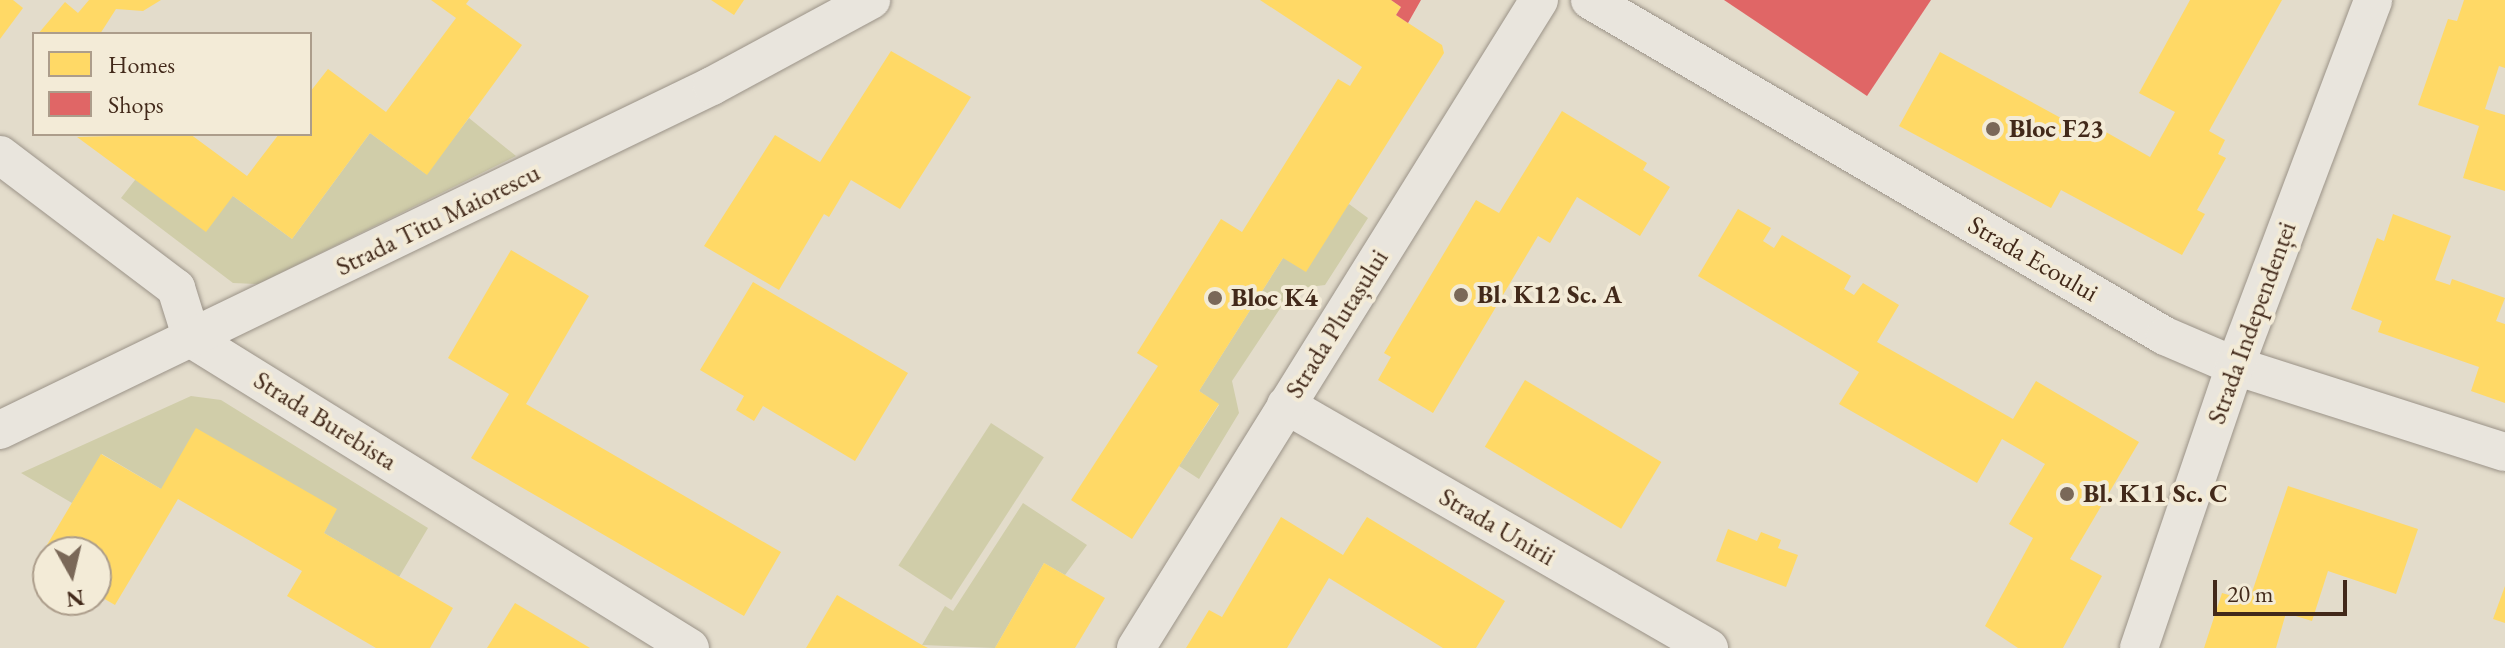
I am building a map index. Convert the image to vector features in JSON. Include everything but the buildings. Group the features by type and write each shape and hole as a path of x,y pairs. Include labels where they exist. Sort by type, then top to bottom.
{"street":[{"name":"Strada Titu Maiorescu","path":"0,430 712,86 871,0"},
{"name":"Strada Plutașului","path":"1136,648 1539,0"},
{"name":"Strada Ecoului","path":"1590,0 2165,336 2235,366 2505,452"},
{"name":"Strada Independenței","path":"2139,648 2235,366 2373,0"},
{"path":"0,155 176,288 192,339"},
{"name":"Strada Burebista","path":"192,339 690,648"},
{"name":"Strada Unirii","path":"1286,405 1709,648"}],"shaded area":[{"path":"469,118 516,156 258,284 233,283 121,198 135,180 233,196 292,239 370,133 426,174"},
{"path":"1349,204 1368,218 1325,285 1293,289 1232,381 1239,413 1199,479 1179,466 1219,405 1199,391 1283,258"},
{"path":"191,396 221,400 428,528 399,577 324,533 336,509 161,489 102,454 72,503 21,473"},
{"path":"991,423 1044,457 951,600 898,566"},
{"path":"1023,503 1087,545 1065,575 1044,563 995,648 922,645 945,606 953,611"}],"place":[{"name":"Bloc F23","path":"1993,129"},
{"name":"Bl. K12 Sc. A","path":"1461,295"},
{"name":"Bloc K4","path":"1215,298"},
{"name":"Bl. K11 Sc. C","path":"2067,494"}]}
